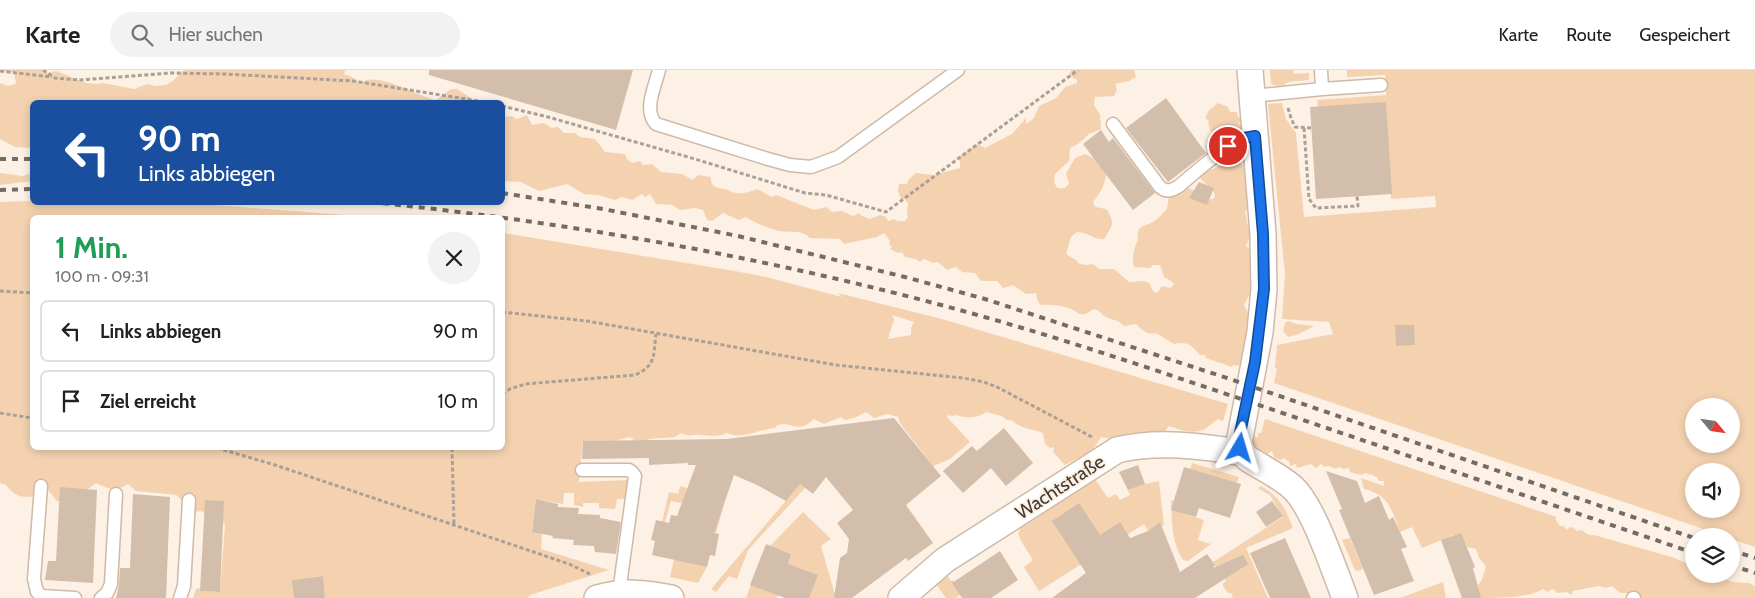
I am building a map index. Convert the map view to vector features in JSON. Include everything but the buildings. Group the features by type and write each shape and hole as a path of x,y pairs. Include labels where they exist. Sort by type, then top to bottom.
{"street":[{"path":"1250,70 1263,234 1264,289 1255,362 1239,443 1243,454 1293,488 1302,499 1346,598"},
{"name":"Wachtstraße","path":"901,598 945,560 1117,450 1137,446 1162,445 1218,449 1243,454"},
{"path":"611,595 637,593 670,598"}],"lane":[{"path":"659,70 650,103 652,119 656,124 768,159 790,165 811,167 838,157 958,70"},
{"path":"1322,70 1322,89"},
{"path":"1252,96 1381,85"},
{"path":"1113,124 1160,187 1166,190 1174,190 1228,146 1244,138 1255,136"},
{"path":"582,470 629,470 635,476 611,595"},
{"path":"40,486 34,579 36,588 42,596 75,598"},
{"path":"101,598 107,593 111,584 116,494"},
{"path":"180,598 184,586 189,500"}],"path":[{"path":"43,70 55,78"},
{"path":"0,71 80,80 171,73 225,72 353,81 472,100"},
{"path":"1286,93 1292,122 1297,129 1311,128"},
{"path":"1304,128 1309,199 1316,208 1358,206 1357,196"},
{"path":"0,291 30,293"},
{"path":"505,312 587,321 836,365 963,378 984,382 1117,450"},
{"path":"505,393 525,384 635,375 646,370 652,363 656,334"},
{"path":"0,413 30,418"},
{"path":"222,450 454,525 584,570 592,574 611,595"},
{"path":"452,450 454,525"}],"shaded area":[{"path":"2,70 42,70 48,73 56,71 86,83 103,83 134,89 147,84 155,86 166,85 173,81 182,71 187,70 345,70 344,74 361,83 368,80 387,82 436,100 30,100 30,148 15,147 0,139 0,83 8,86 16,83 14,72 9,73"},
{"path":"1071,70 1134,70 1136,77 1129,81 1115,84 1117,90 1114,96 1095,97 1094,105 1100,115 1101,129 1089,134 1078,144 1070,148 1069,161 1055,174 1054,182 1057,188 1063,188 1069,183 1066,174 1075,158 1085,154 1093,158 1096,157 1108,165 1104,185 1093,202 1095,207 1106,209 1112,224 1104,239 1077,232 1071,237 1066,254 1078,263 1085,265 1093,264 1099,269 1114,269 1129,282 1144,281 1149,283 1153,291 1157,293 1162,286 1171,288 1174,284 1164,277 1160,265 1153,265 1150,268 1134,267 1133,254 1139,230 1154,221 1167,209 1169,195 1181,184 1205,200 1213,199 1215,197 1214,192 1199,177 1201,172 1218,167 1232,156 1239,158 1247,173 1248,198 1246,202 1252,209 1245,211 1248,226 1252,232 1246,246 1252,250 1253,293 1248,297 1244,305 1250,316 1249,320 1252,329 1243,367 1239,364 1239,366 1233,365 1232,367 1206,358 1205,355 1200,355 1189,345 1183,343 1174,344 1156,333 1145,332 1136,324 1124,326 1107,318 1096,309 1080,314 1067,307 1041,305 1038,302 1036,293 1026,294 1013,285 1003,288 997,281 981,281 975,273 962,272 956,267 947,270 938,262 933,263 924,259 920,262 916,259 905,257 902,252 898,253 890,249 892,247 889,244 890,241 884,233 877,237 844,244 840,239 810,238 799,232 784,232 746,217 739,220 723,213 712,221 707,220 703,210 695,208 680,210 672,205 656,204 650,194 645,197 642,194 632,200 622,197 615,200 598,195 584,194 567,184 539,191 521,182 505,181 505,117 512,116 517,119 527,115 532,125 544,123 552,128 558,127 564,133 575,133 580,137 595,139 605,152 625,154 632,163 640,161 643,165 652,164 661,172 682,174 693,180 698,175 711,177 714,186 735,193 757,189 772,197 776,195 814,210 826,207 832,212 842,211 853,216 859,213 870,219 880,215 886,217 888,221 894,219 905,221 908,217 908,204 905,199 901,199 898,191 899,184 907,184 908,180 916,173 934,175 960,168 960,156 977,144 985,148 1012,134 1026,118 1026,124 1034,118 1039,106 1056,98 1065,87 1077,83 1077,80 1069,75"},
{"path":"1270,70 1293,70 1294,74 1309,73 1309,80 1288,82 1280,86 1274,85 1271,84"},
{"path":"1347,70 1755,70 1755,547 1740,542 1740,528 1700,528 1274,383 1277,369 1275,368 1277,345 1333,334 1329,322 1282,319 1285,274 1268,104 1282,103 1286,119 1296,133 1304,217 1436,207 1435,196 1391,199 1386,103 1318,107 1317,100 1386,95 1385,75 1347,77"},
{"path":"451,89 457,89 474,100 436,100"},
{"path":"1218,103 1228,107 1230,112 1237,112 1238,117 1241,118 1239,124 1242,125 1246,132 1227,143 1221,143 1219,138 1215,138 1215,135 1218,135 1217,132 1211,132 1209,121 1205,118 1209,110"},
{"path":"0,173 23,176 30,174 30,181 0,185"},
{"path":"30,201 30,205 214,205 344,215 30,215 30,450 505,450 505,233 729,270 766,277 842,297 838,293 942,319 1228,404 1223,421 1218,419 1200,431 1187,431 1169,426 1165,431 1126,434 1112,439 1101,437 1092,451 1065,465 1053,452 1054,447 1050,448 1045,444 1043,433 1022,427 1002,416 986,412 980,416 972,417 948,415 947,417 970,442 950,459 933,466 900,423 898,417 887,414 874,418 866,412 854,418 845,420 841,417 824,424 814,419 808,424 799,427 783,424 777,425 775,428 744,435 727,433 714,436 689,436 681,433 675,437 649,439 639,444 630,437 614,441 583,441 579,482 628,480 626,499 617,499 615,509 599,508 599,503 583,503 583,507 574,505 574,493 564,493 563,504 536,499 532,531 542,533 541,549 609,570 530,595 527,598 325,598 322,576 293,580 294,598 193,598 196,589 201,588 201,591 220,592 225,524 201,511 194,512 176,495 136,491 128,484 112,489 96,483 70,502 57,501 48,490 31,497 20,496 15,494 6,485 0,483 0,202","holes":["892,315 914,322 911,328 911,335 888,339 894,320"]},
{"path":"1288,321 1314,326 1299,334 1288,337 1283,331 1285,323"},
{"path":"1265,419 1557,517 1555,519 1566,530 1570,527 1574,528 1589,535 1675,558 1685,563 1685,583 1749,583 1755,586 1755,598 1638,598 1635,593 1620,593 1612,586 1606,588 1599,586 1573,591 1571,595 1567,592 1557,593 1552,589 1547,592 1543,589 1522,596 1479,598 1475,589 1482,580 1486,566 1479,558 1476,549 1462,546 1454,535 1422,548 1412,527 1400,532 1388,504 1379,495 1364,489 1361,478 1384,486 1384,481 1379,481 1373,474 1366,473 1361,475 1350,472 1349,468 1343,469 1339,467 1336,469 1330,466 1325,467 1321,464 1316,468 1311,464 1297,468 1296,464 1290,466 1289,461 1285,458 1275,459 1272,451 1266,455 1264,451 1261,452 1259,449 1256,451 1252,443 1253,436 1258,438 1258,433 1261,433"},
{"path":"1192,463 1239,477 1237,483 1190,469"},
{"path":"1095,479 1108,498 1116,494 1120,500 1130,495 1128,490 1159,481 1164,525 1148,531 1144,524 1039,591 1024,567 1033,560 1018,533 1021,528"},
{"path":"800,484 805,488 748,550 737,579 729,576 716,592 711,589"},
{"path":"680,486 724,504 716,533 710,532 686,504 671,501 665,522 662,522 669,492 678,494"},
{"path":"1260,486 1281,503 1293,528 1246,548 1268,598 1233,598 1231,593 1228,593 1223,586 1223,583 1226,581 1213,562 1283,517 1270,495 1259,489"},
{"path":"1171,500 1183,503 1182,513 1204,520 1198,540 1211,544 1188,561 1183,560 1176,546"},
{"path":"803,512 831,539 821,546 836,598 784,598 778,595 777,598 746,598 762,554 788,564 791,554 770,546"},
{"path":"1350,538 1363,569 1357,571 1342,540"},
{"path":"674,559 707,567 698,583 670,577"},
{"path":"947,575 962,593 956,598 946,598 936,584"},
{"path":"1443,582 1446,598 1400,598"}],"railway":[{"path":"0,159 30,159"},
{"path":"0,190 30,189"},
{"path":"505,193 603,209 738,236 905,277 985,299 1230,379 1685,535"},
{"path":"396,205 478,215"},
{"path":"505,219 599,232 750,260 900,294 974,314 1112,356 1685,550"},
{"path":"1740,553 1755,558"},
{"path":"1740,568 1755,573"}],"route":[{"path":"1228,146 1244,138 1255,136 1265,271 1260,332 1239,438 1240,448"}]}
